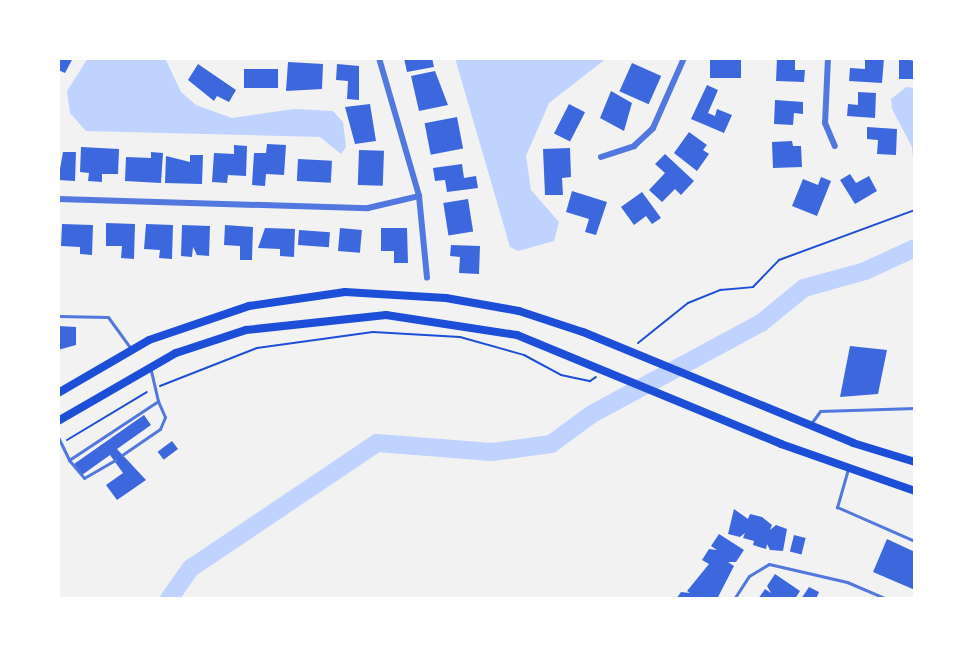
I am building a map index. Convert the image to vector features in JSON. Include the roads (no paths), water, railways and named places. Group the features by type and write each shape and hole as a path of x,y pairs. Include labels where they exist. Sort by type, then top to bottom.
{"main road":[{"path":"58,393 131,349 203,317 295,296 345,292 446,298 519,311 609,343 810,425 915,462"},
{"path":"58,421 176,353 246,330 386,315 517,335 915,494"}],"street":[{"path":"379,58 419,196 427,278"},
{"path":"601,157 634,146 653,128 684,58"},
{"path":"828,58 825,123 835,146"},
{"path":"58,199 368,208 419,196"}],"lane":[{"path":"58,316 108,317 131,349"},
{"path":"122,455 160,429 165,417 158,401 159,386 149,368"},
{"path":"69,460 158,401"},
{"path":"810,425 820,411 915,408"},
{"path":"58,437 69,460 84,478 115,460"},
{"path":"848,469 837,507 915,541"},
{"path":"734,599 749,576 769,564 847,582 887,599"}],"water":[{"path":"88,58 165,58 181,92 196,105 232,118 294,109 333,111 343,122 346,147 341,154 320,137 86,131 70,113 67,91"},
{"path":"455,58 607,58 549,103 526,156 531,190 559,222 554,241 518,251 510,247"},
{"path":"906,87 915,88 915,179 912,147 892,109 891,99"}],"waterway":[{"path":"169,599 191,568 377,443 492,452 551,444 592,414 761,323 804,288 865,271 915,248"}]}
